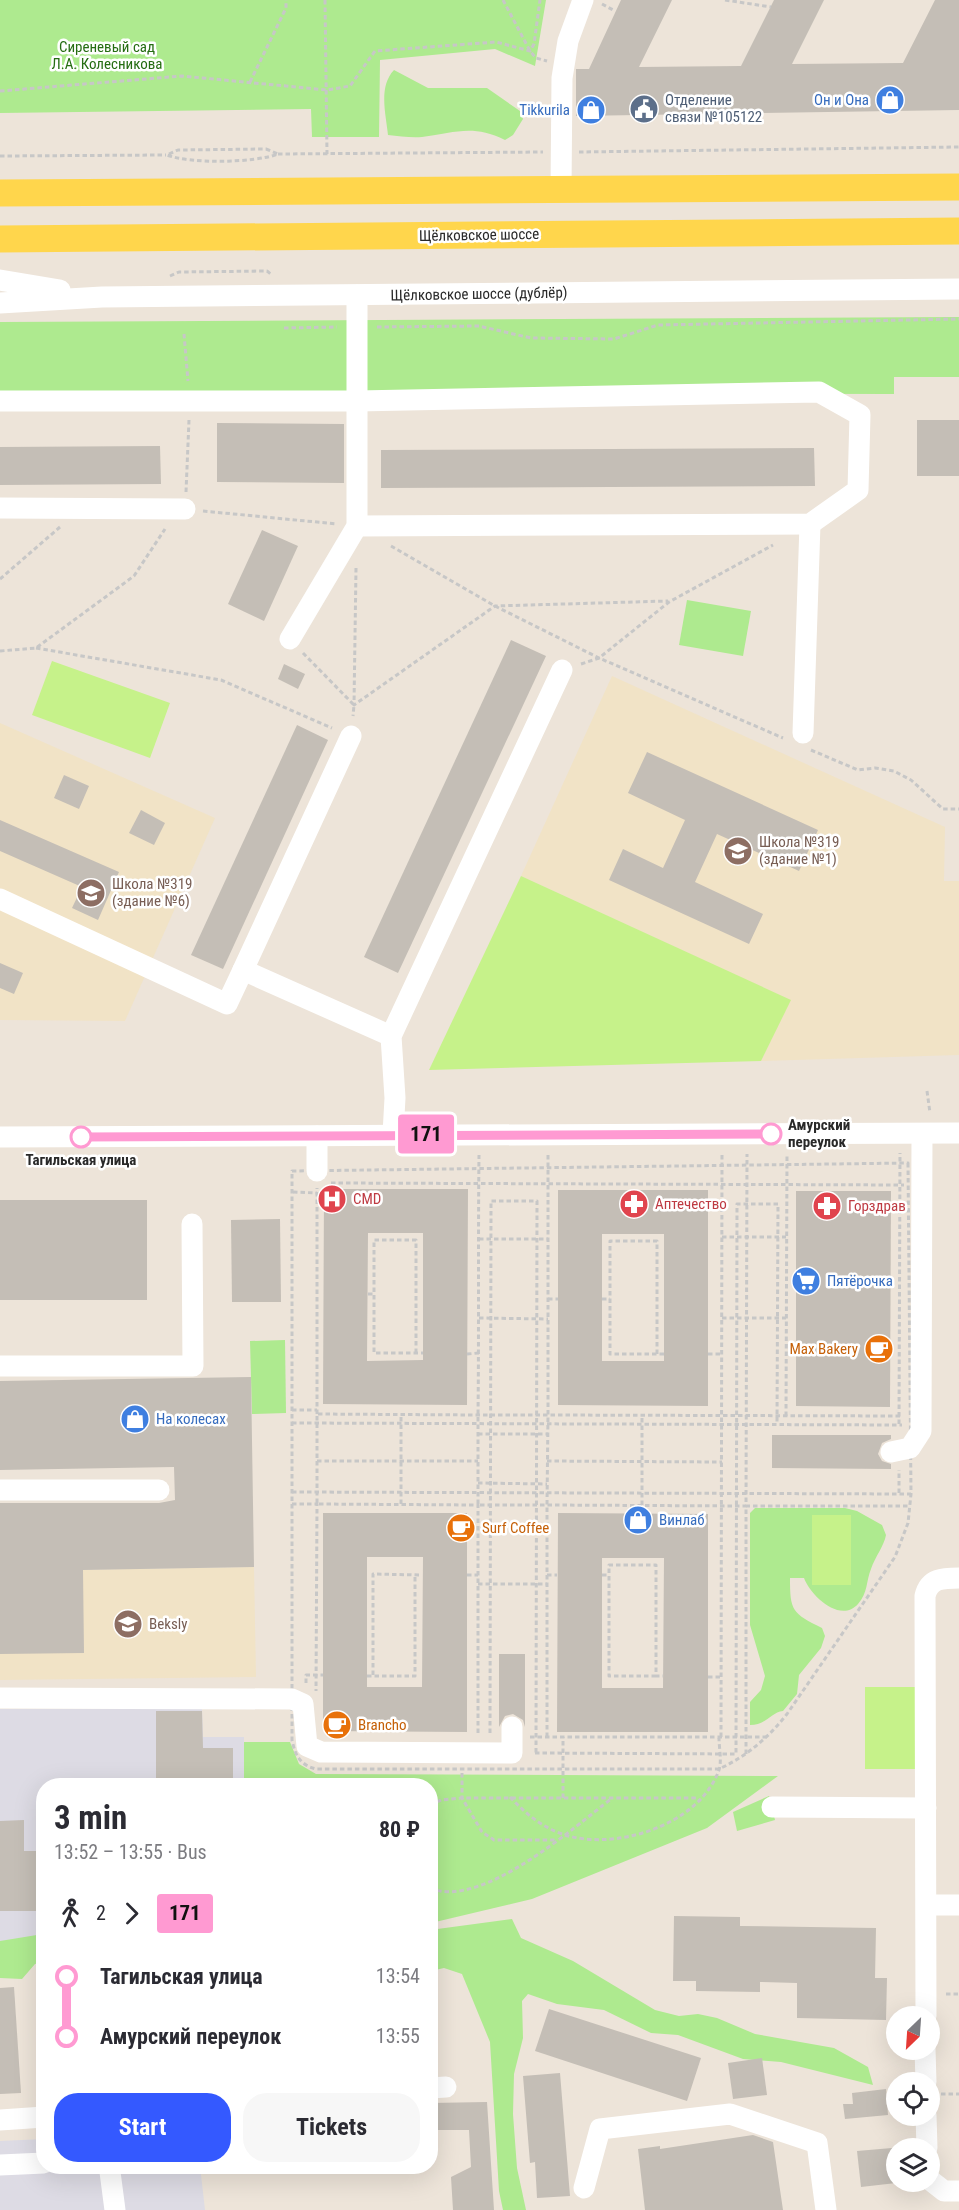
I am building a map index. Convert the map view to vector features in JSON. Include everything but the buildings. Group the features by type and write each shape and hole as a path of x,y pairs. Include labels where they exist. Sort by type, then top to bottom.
{"main road":[{"path":"0,193 959,187"},
{"name":"Щёлковское шоссе","path":"0,239 959,231"}],"street":[{"path":"561,189 562,78 568,41 583,0"},
{"path":"0,280 102,297"},
{"name":"Щёлковское шоссе (дублёр)","path":"0,303 102,297 959,289"},
{"path":"290,639 357,526 357,295"},
{"path":"0,401 357,401 819,392 860,415 858,490 810,524 357,526"},
{"path":"0,508 185,509"},
{"path":"800,740 810,524"},
{"path":"393,1134 395,1098 391,1036 562,670"},
{"path":"0,899 227,1004 351,736"},
{"path":"243,970 391,1036"},
{"path":"0,1137 959,1133"},
{"path":"900,1451 920,1436 916,1425 915,1185 922,1134"},
{"path":"317,1136 317,1177"},
{"path":"0,1366 192,1366 192,1224"},
{"path":"0,1490 159,1490"},
{"path":"924,2006 917,1976 927,1905 925,1596 934,1581 940,1578 959,1578"},
{"path":"0,1698 292,1699 303,1704 305,1741 316,1752 473,1757 512,1739"},
{"path":"772,1808 812,1814 926,1808"},
{"path":"927,1905 959,1905"},
{"path":"584,2188 600,2129 730,2114 817,2143 826,2210"},
{"path":"0,2120 36,2118"},
{"path":"0,2165 36,2163"},
{"path":"110,2174 115,2210"},
{"path":"940,2188 944,2191 959,2191"}],"path":[{"path":"250,81 286,8 286,0"},
{"path":"325,0 327,154"},
{"path":"503,0 536,58"},
{"path":"530,51 534,44 540,0"},
{"path":"595,0 615,11"},
{"path":"725,0 771,7"},
{"path":"0,91 183,76 327,90 350,86 375,51 496,42 530,51"},
{"path":"166,155 178,160 211,160 266,159 278,154 959,147"},
{"path":"0,156 166,155 178,150 266,149 278,154"},
{"path":"179,272 267,271 272,275"},
{"path":"284,328 479,326 531,338 614,339 658,325 959,319"},
{"path":"0,579 33,548 83,509"},
{"path":"185,509 357,526"},
{"path":"562,670 599,658 669,602 780,541"},
{"path":"386,543 495,606 599,658 800,740 858,770 875,768 894,771 911,780 943,809 959,808"},
{"path":"36,648 221,680 351,736 354,705 356,562"},
{"path":"354,705 495,606 668,601"},
{"path":"290,639 354,705"},
{"path":"927,1091 928,1113 939,1113"},
{"path":"899,1494 900,1153"},
{"path":"510,1797 536,1821 564,1835 592,1839 618,1839 645,1833 667,1824 700,1798 719,1769 722,1154"},
{"path":"746,1755 747,1154"},
{"path":"786,1416 787,1154"},
{"path":"473,1757 478,1584 479,1155"},
{"path":"547,1737 548,1155"},
{"path":"317,1177 479,1169 908,1163 915,1185 916,1425 900,1451 911,1494 904,1537 895,1557 787,1714 767,1737 746,1755 719,1769 563,1769 473,1757 316,1769 307,1766 297,1757 292,1740 292,1172 317,1177 479,1184 915,1185"},
{"path":"316,1695 317,1177"},
{"path":"292,1192 317,1192"},
{"path":"536,1753 537,1201 490,1201 490,1584 473,1757 462,1798 482,1832 489,1838 556,1840"},
{"path":"512,1739 536,1753 736,1754 737,1203 778,1204 777,1424"},
{"path":"722,1237 786,1237"},
{"path":"479,1239 548,1239"},
{"path":"416,1353 416,1240 374,1240 374,1353 416,1353 423,1353"},
{"path":"657,1354 657,1241 610,1240 610,1354 657,1354 664,1354"},
{"path":"317,1294 323,1294"},
{"path":"368,1294 374,1294"},
{"path":"548,1299 558,1299"},
{"path":"602,1299 610,1299"},
{"path":"479,1318 548,1319"},
{"path":"722,1318 786,1318"},
{"path":"467,1354 479,1353"},
{"path":"708,1354 722,1354"},
{"path":"292,1410 401,1415 899,1416"},
{"path":"400,1504 401,1415"},
{"path":"642,1416 642,1505"},
{"path":"292,1423 916,1425"},
{"path":"478,1434 548,1434"},
{"path":"317,1461 478,1461"},
{"path":"547,1461 722,1462"},
{"path":"478,1483 548,1484"},
{"path":"292,1492 911,1494"},
{"path":"292,1504 910,1506"},
{"path":"656,1676 656,1565 609,1565 609,1676 656,1676 663,1676"},
{"path":"373,1675 373,1574 422,1575"},
{"path":"367,1676 415,1676 416,1574"},
{"path":"467,1575 478,1575"},
{"path":"547,1575 558,1575"},
{"path":"602,1575 609,1575"},
{"path":"478,1584 547,1584"},
{"path":"708,1677 721,1677"},
{"path":"512,1739 536,1737 767,1737"},
{"path":"563,1737 563,1797"},
{"path":"438,1801 462,1798 510,1797 700,1798"},
{"path":"438,1891 479,1886 506,1875 613,1798"},
{"path":"940,2090 959,2094"}],"shaded area":[{"name":"Школа №319 (здание №1)","path":"612,676 945,827 944,881 959,881 959,1055 761,1061 790,1000 521,876"},
{"name":"Школа №319 (здание №6)","path":"0,723 215,818 125,1021 0,1020"},
{"name":"Beksly","path":"254,1567 256,1677 0,1680 0,1571"},
{"path":"0,1709 202,1709 203,1737 244,1737 244,1778 36,1778 36,1958 0,1961"},
{"path":"36,2139 36,2174 201,2174 205,2210 0,2210 0,2141"}],"green space":[{"name":"Сиреневый сад Л.А. Колесникова","path":"0,0 546,0 535,66 495,49 380,60 379,137 312,137 311,109 0,113"},
{"path":"394,70 428,88 487,88 520,111 523,119 513,135 505,140 473,131 418,137 388,135 385,92 386,84"},
{"path":"959,317 959,377 894,377 894,394 0,393 0,322"},
{"path":"687,600 751,611 743,656 679,645"},
{"path":"52,661 170,703 150,758 32,715"},
{"path":"521,876 791,1000 761,1061 429,1070"},
{"path":"285,1340 286,1413 252,1414 250,1341"},
{"path":"755,1508 845,1508 857,1511 882,1525 886,1535 871,1569 864,1596 851,1609 843,1611 826,1605 812,1592 804,1578 790,1578 791,1598 795,1610 822,1628 825,1636 821,1648 799,1675 797,1694 783,1711 761,1723 750,1725 750,1702 761,1690 765,1676 750,1625 750,1513"},
{"path":"812,1515 851,1515 851,1585 812,1585"},
{"path":"865,1687 915,1687 915,1769 865,1769"},
{"path":"244,1742 290,1742 299,1764 316,1774 778,1776 707,1828 532,1899 438,1921 438,1778 244,1778"},
{"path":"769,1796 775,1820 737,1831 733,1812"},
{"path":"512,1919 521,1938 573,1961 655,2010 679,2016 698,2014 717,2018 755,2034 834,2048 868,2067 873,2085 781,2062 743,2059 678,2035 651,2033 604,2010 557,2004 528,1994 522,2001 523,2038 514,2074 513,2114 517,2168 526,2210 503,2210 499,2191 490,2042 462,1974 444,1968 438,1969 438,1929"},
{"path":"36,1935 36,1964 22,1979 0,1978 0,1941"}],"bus line":[{"name":"171","path":"81,1137 771,1134"}],"place":[{"name":"Он и Она","path":"890,100"},
{"name":"Отделение связи №105122","path":"644,109"},
{"name":"Tikkurila","path":"591,110"},
{"name":"Школа №319 (здание №1)","path":"738,851"},
{"name":"Школа №319 (здание №6)","path":"91,893"},
{"name":"Амурский переулок","path":"771,1134"},
{"name":"Тагильская улица","path":"81,1137"},
{"name":"CMD","path":"332,1199"},
{"name":"Аптечество","path":"634,1204"},
{"name":"Горздрав","path":"827,1206"},
{"name":"Пятёрочка","path":"806,1281"},
{"name":"Max Bakery","path":"879,1349"},
{"name":"На колесах","path":"135,1419"},
{"name":"Винлаб","path":"638,1520"},
{"name":"Surf Coffee","path":"461,1528"},
{"name":"Beksly","path":"128,1624"},
{"name":"Brancho","path":"337,1725"}]}
